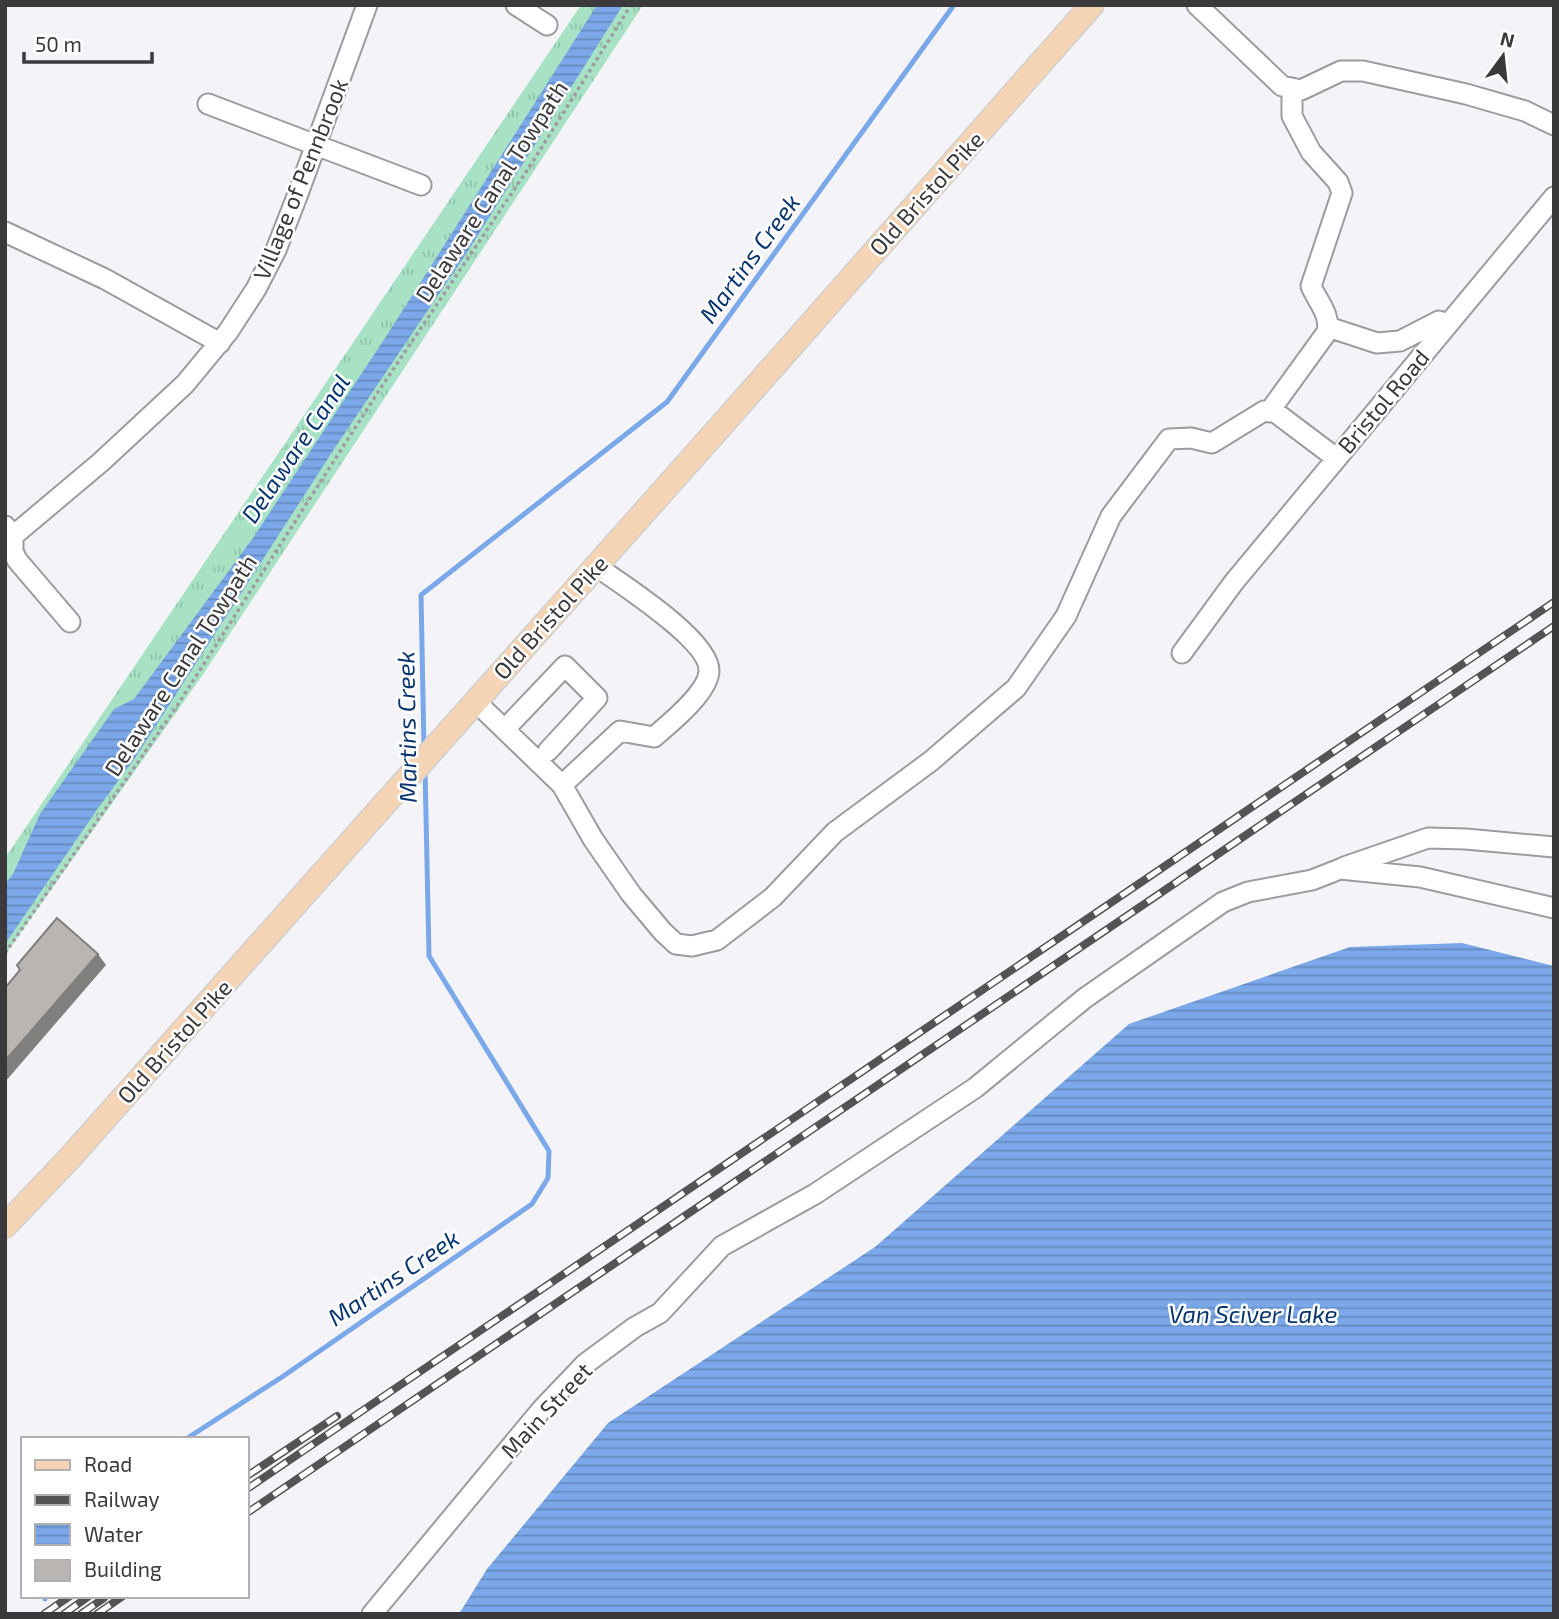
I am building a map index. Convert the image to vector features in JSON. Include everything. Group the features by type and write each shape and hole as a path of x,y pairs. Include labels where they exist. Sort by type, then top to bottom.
{"main road":[{"name":"Old Bristol Pike","path":"5,1226 67,1161 1092,5"}],"street":[{"name":"Village of Pennbrook","path":"9,531 101,461 185,384 220,343 256,289 276,250 367,5"},
{"path":"516,5 547,24"},
{"path":"1197,5 1282,86 1301,90 1341,71 1363,71 1525,111 1554,125"},
{"path":"1269,412 1328,327 1327,316 1315,298 1311,286 1342,193 1338,182 1311,152 1292,116 1292,88"},
{"path":"208,104 421,186"},
{"name":"Bristol Road","path":"1182,653 1336,458 1554,197"},
{"path":"5,232 105,279 220,343"},
{"path":"1328,327 1377,343 1400,341 1439,321 1448,324"},
{"path":"475,701 562,785 593,839 631,894 663,932 676,944 706,944 717,940 773,897 835,832 931,761 1016,688 1066,616 1111,516 1169,439 1191,438 1212,443 1264,411 1275,412 1336,458"},
{"path":"9,531 16,560 70,622"},
{"path":"562,785 620,731 654,737 676,718 705,685 709,670 703,651 669,619 596,566"},
{"path":"505,729 565,666 597,698 548,751"},
{"name":"Main Street","path":"372,1614 542,1409 585,1364 660,1312 722,1246 815,1194 975,1088 1085,998 1223,902 1248,892 1312,880 1428,838 1554,848"},
{"path":"1340,869 1420,877 1554,908"}],"path":[{"name":"Delaware Canal Towpath","path":"5,953 175,709 380,389 530,166 631,5"}],"green space":[{"path":"581,5 643,5 204,673 5,955 5,858"}],"water":[{"path":"597,5 623,5 466,254 336,446 135,758 5,944 5,884 13,874 40,814 114,709 134,699 253,538 389,332"},
{"name":"Van Sciver Lake","path":"1462,943 1554,966 1554,1614 459,1614 487,1569 608,1423 875,1247 1129,1024 1350,947"}],"building":[{"path":"57,918 98,954 5,1061 5,988 20,970 17,965"}],"waterway":[{"name":"Martins Creek","path":"424,748 421,595 667,402 954,5"},
{"name":"Martins Creek","path":"189,1437 282,1377 532,1204 548,1178 549,1151 429,956 425,769"}],"railway":[{"path":"248,1488 1554,602"},
{"path":"248,1512 1554,626"},
{"path":"248,1475 337,1416"},
{"path":"44,1614 67,1598"},
{"path":"64,1614 86,1598"},
{"path":"81,1614 104,1598"},
{"path":"97,1614 120,1598"}],"water label":[{"name":"Delaware Canal","path":"295,448"}]}
